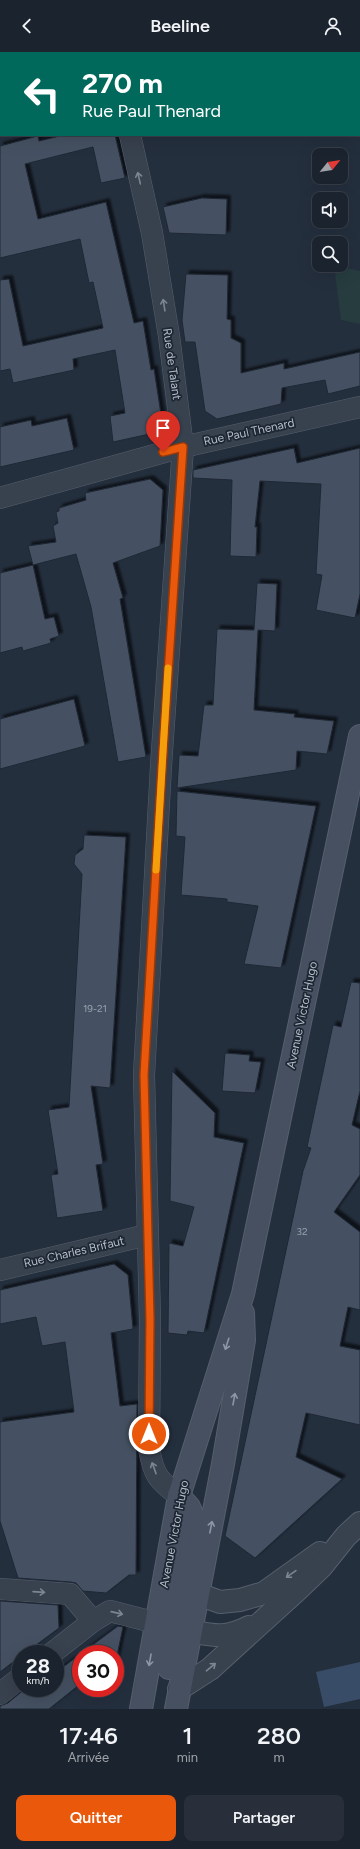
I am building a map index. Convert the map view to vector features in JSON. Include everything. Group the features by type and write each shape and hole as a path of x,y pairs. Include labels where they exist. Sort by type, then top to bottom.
{"main road":[{"name":"Avenue Victor Hugo","path":"177,1699 174,1627 179,1496 243,1294 360,738"},
{"name":"Avenue Victor Hugo","path":"189,1597 223,1464 244,1340 243,1294"},
{"path":"163,1709 174,1627 189,1597 193,1516 189,1507 179,1496"},
{"name":"Avenue Victor Hugo","path":"141,1709 174,1627"}],"street":[{"name":"Rue de Talant","path":"130,136 152,233 169,336 183,447 144,1075 150,1319 149,1449 152,1465 158,1478 179,1496"},
{"name":"Rue Paul Thenard","path":"0,498 183,447 360,407"},
{"name":"Rue Charles Brifaut","path":"0,1270 148,1236"},
{"path":"189,1597 220,1602 240,1600 264,1593 353,1529"},
{"path":"177,1699 322,1566 353,1529"},
{"path":"0,1589 70,1594 93,1621"},
{"path":"62,1645 93,1621 110,1611 174,1627 223,1636 239,1632 262,1620"},
{"path":"0,1694 12,1684"}],"green space":[{"path":"348,268 360,271 360,324 341,320 335,272 348,272"}],"water":[{"path":"229,136 266,136 266,137"},
{"path":"360,1662 360,1699 324,1707 316,1672"}],"building":[{"path":"38,136 39,141 60,136 115,136 125,178 101,183 93,147 25,164 38,219 106,202 134,323 143,321 151,370 154,369 162,421 154,433 113,442 110,416 125,413 115,350 73,359 74,370 13,383 10,369 0,371 0,280 9,279 23,346 103,328 93,282 89,283 80,239 0,258 0,146"},
{"path":"202,198 227,199 226,235 169,233 163,207"},
{"path":"186,274 228,275 227,319 231,320 231,338 241,343 241,373 284,363 284,369 360,352 360,386 328,394 325,380 282,388 281,404 217,419 205,411 195,342 185,342 182,320"},
{"path":"67,418 74,450 0,467 0,427 31,420 32,426"},
{"path":"294,448 297,463 360,448 360,594 355,618 316,610 322,575 316,574 321,484 260,481 255,527 257,527 256,557 230,556 232,480 193,478 193,470"},
{"path":"150,479 163,490 160,546 113,563 123,598 120,599 146,757 118,762 91,607 76,554 33,565 28,546 56,542 53,526 58,523 56,512 59,511 59,508 86,500 85,493"},
{"path":"33,565 45,619 54,617 59,636 50,639 51,643 23,651 22,647 0,653 0,573"},
{"path":"257,583 277,584 275,631 258,630 254,710 295,714 294,717 334,721 327,754 297,751 296,770 177,788 179,755 198,756 204,705 213,705 217,629 254,630"},
{"path":"74,699 85,746 0,769 0,719"},
{"path":"177,791 316,806 281,968 244,964 258,906 227,902 227,899 181,895 185,837 176,836"},
{"path":"84,835 126,837 110,1088 91,1086 103,1164 96,1165 103,1211 57,1218 51,1175 58,1174 48,1110 69,1107 82,874 74,864 75,855 83,849"},
{"path":"351,982 360,983 360,1091 352,1125 360,1129 360,1175 334,1212 360,1232 360,1310 348,1307 340,1346 360,1350 360,1425 306,1413 296,1457 342,1479 255,1558 225,1536 303,1171 311,1148 307,1147 333,1025 341,1027"},
{"path":"225,1053 250,1055 249,1061 261,1062 255,1093 222,1091"},
{"path":"172,1071 215,1113 214,1137 244,1143 204,1333 188,1331 187,1335 168,1333 169,1243 183,1246 194,1207 170,1201"},
{"path":"114,1264 128,1275 133,1329 111,1333 120,1406 137,1404 136,1575 129,1575 106,1593 83,1591 76,1583 71,1582 18,1578 0,1521 0,1422 74,1412 65,1342 42,1346 36,1317 0,1324 0,1290"},
{"path":"0,1601 58,1605 59,1628 36,1645 12,1645 12,1663 0,1672"},
{"path":"118,1626 123,1627 119,1645 93,1645"},
{"path":"72,1660 72,1691 64,1697 64,1666"},
{"path":"15,1697 64,1697 49,1709 0,1709 0,1706 8,1703"}],"slow traffic":[{"path":"156,870 168,668"}],"route":[{"path":"149,1434 150,1319 144,1075 183,447 163,452"}]}
